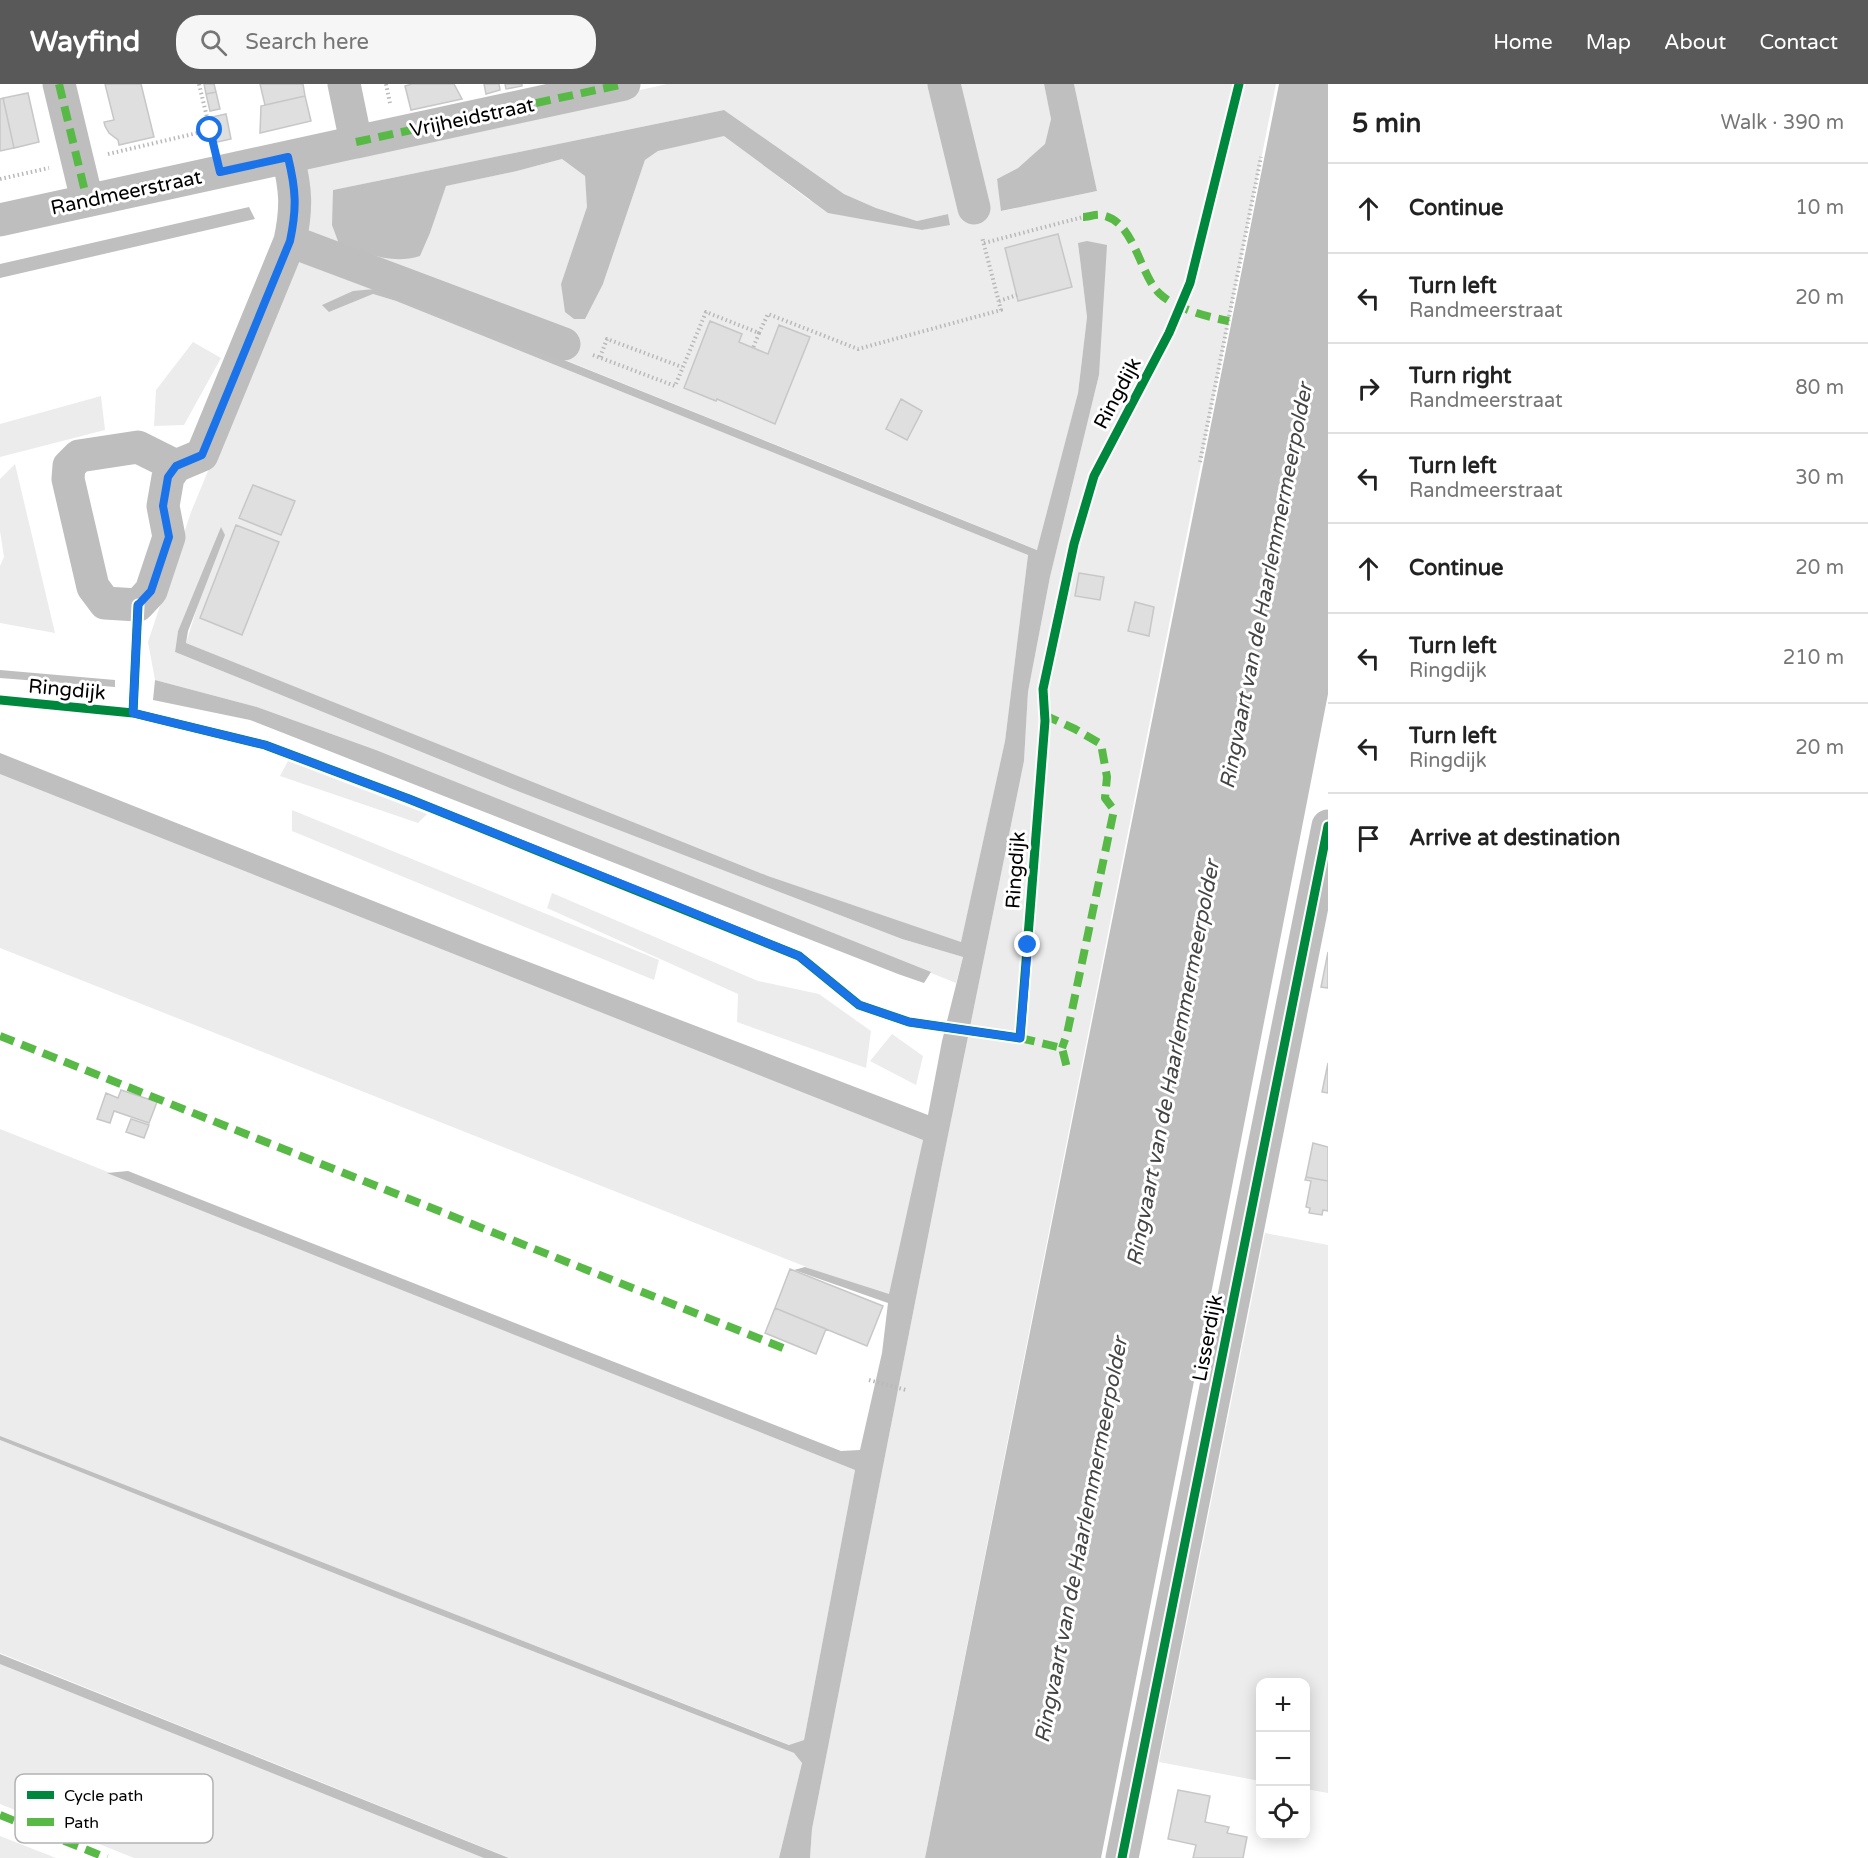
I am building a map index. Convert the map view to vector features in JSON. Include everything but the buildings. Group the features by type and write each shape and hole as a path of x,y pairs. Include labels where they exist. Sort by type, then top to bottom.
{"street":[{"path":"59,84 87,200"},
{"path":"344,84 356,142"},
{"name":"Vrijheidstraat","path":"356,142 624,84"},
{"path":"944,84 974,208"},
{"name":"Randmeerstraat","path":"0,220 356,142"},
{"path":"176,466 138,447 79,456 69,466 68,479 93,587 105,603 138,605 151,591 169,537 163,506 168,477 176,466 202,455 290,241 295,216 295,185 288,157"},
{"path":"290,241 564,344"},
{"name":"Lisserdijk","path":"1122,1858 1328,826"}],"path":[{"path":"199,84 220,172"},
{"path":"1200,462 1261,157"},
{"path":"753,348 768,314 858,349 1001,310 974,208"},
{"path":"984,243 1083,218"},
{"path":"999,301 1017,296"},
{"path":"564,344 675,386 706,312 759,333"},
{"path":"600,357 607,339 682,368"},
{"path":"869,1380 906,1390"}],"shaded area":[{"path":"667,84 1044,84 1051,119 1045,145 1018,168 997,179 1002,211 1097,191 1074,84 1276,84 925,1858 810,1858 812,1829 1024,761 1028,692 1050,577 1099,375 1078,243 1087,317 1078,393 1038,550 386,288 372,288 329,312 373,294 396,301 1028,555 1005,741 961,943 768,876 186,643 222,528 178,631 175,652 520,792 902,939 963,957 956,983 376,750 257,707 155,680 148,642 191,512 276,307 304,165","holes":["724,110 844,194 876,208 917,221 948,214 950,224 922,230 809,200 724,135 658,151 645,160 603,284 561,284 588,207 585,176 562,159 445,186 420,256 333,190"]},
{"path":"193,342 221,358 184,425 154,426 156,390"},
{"path":"101,396 105,430 0,457 0,424"},
{"path":"15,464 55,633 0,623 0,566 4,557 0,531 0,479"},
{"path":"288,761 427,814 418,823 280,776"},
{"path":"0,768 923,1140 895,1302 0,948"},
{"path":"292,810 659,960 654,980 292,831"},
{"path":"552,893 758,981 819,994 871,1031 866,1068 737,1022 738,994 547,908"},
{"path":"892,1034 923,1056 916,1085 870,1061"},
{"path":"0,1129 855,1470 804,1740 790,1745 0,1437"},
{"path":"1265,1233 1328,1245 1328,1793 1310,1790 1310,1678 1256,1678 1256,1780 1159,1762"},
{"path":"0,1440 794,1753 802,1763 779,1858 510,1858 0,1653"},
{"path":"0,1662 488,1858 134,1858 97,1843 213,1843 213,1774 15,1774 15,1810 0,1804"},
{"path":"0,1836 56,1858 0,1858"}],"water":[{"path":"1044,84 1074,84 1097,191 1001,211 997,179 1018,168 1045,144 1051,119"},
{"name":"Ringvaart van de Haarlemmermeerpolder","path":"1279,84 1328,84 1328,694 1101,1858 925,1858"},
{"path":"724,110 844,194 876,208 917,221 948,214 950,225 922,230 828,213 724,136 658,151 645,160 603,284 585,319 574,319 565,312 561,284 587,207 585,176 562,159 446,186 420,256 389,259 339,244 332,225 333,190"},
{"path":"249,207 255,219 0,278 0,264"},
{"path":"1087,241 1107,245 1099,375 1050,577 1028,692 1024,761 812,1829 810,1858 779,1858 802,1763 794,1753 0,1440 0,1436 789,1745 804,1740 855,1470 107,1173 128,1171 841,1451 860,1450 882,1353 888,1303 794,1270 805,1267 889,1294 923,1140 0,774 0,753 482,944 928,1115 942,1041 963,957 902,939 520,792 175,652 178,631 221,527 225,535 188,631 186,643 768,876 961,942 1005,741 1028,555 396,301 373,294 329,312 322,305 353,291 385,288 1037,550 1078,393 1087,317 1078,243"},
{"path":"0,670 115,680 115,687 0,678"},
{"path":"155,680 257,707 376,750 931,972 924,983 898,974 250,720 153,700"},
{"path":"0,1654 509,1858 484,1858 0,1664"}],"marked path":[{"path":"59,84 87,200"},
{"path":"356,142 624,84"},
{"path":"1083,217 1101,215 1112,219 1122,227 1153,285 1167,299 1193,312 1229,321"},
{"path":"1044,715 1101,744 1107,777 1105,798 1114,810 1067,1034 1062,1048"},
{"path":"0,1036 783,1348"},
{"path":"1020,1038 1062,1048 1067,1068"},
{"path":"0,1815 15,1821"},
{"path":"70,1843 107,1858"}],"cycle path":[{"name":"Ringdijk","path":"0,700 133,713 265,745 409,799 799,956 859,1005 909,1022 1020,1038 1045,721 1043,689 1074,544 1094,476 1169,333 1190,283 1239,84"},
{"path":"133,713 138,605"},
{"path":"1122,1858 1328,826"}],"route":[{"path":"210,130 220,172 288,157 295,185 295,216 290,241 202,455 176,466 168,477 163,506 169,537 151,591 138,605 133,713 265,745 409,799 799,956 859,1005 909,1022 1020,1038 1028,945"}]}
